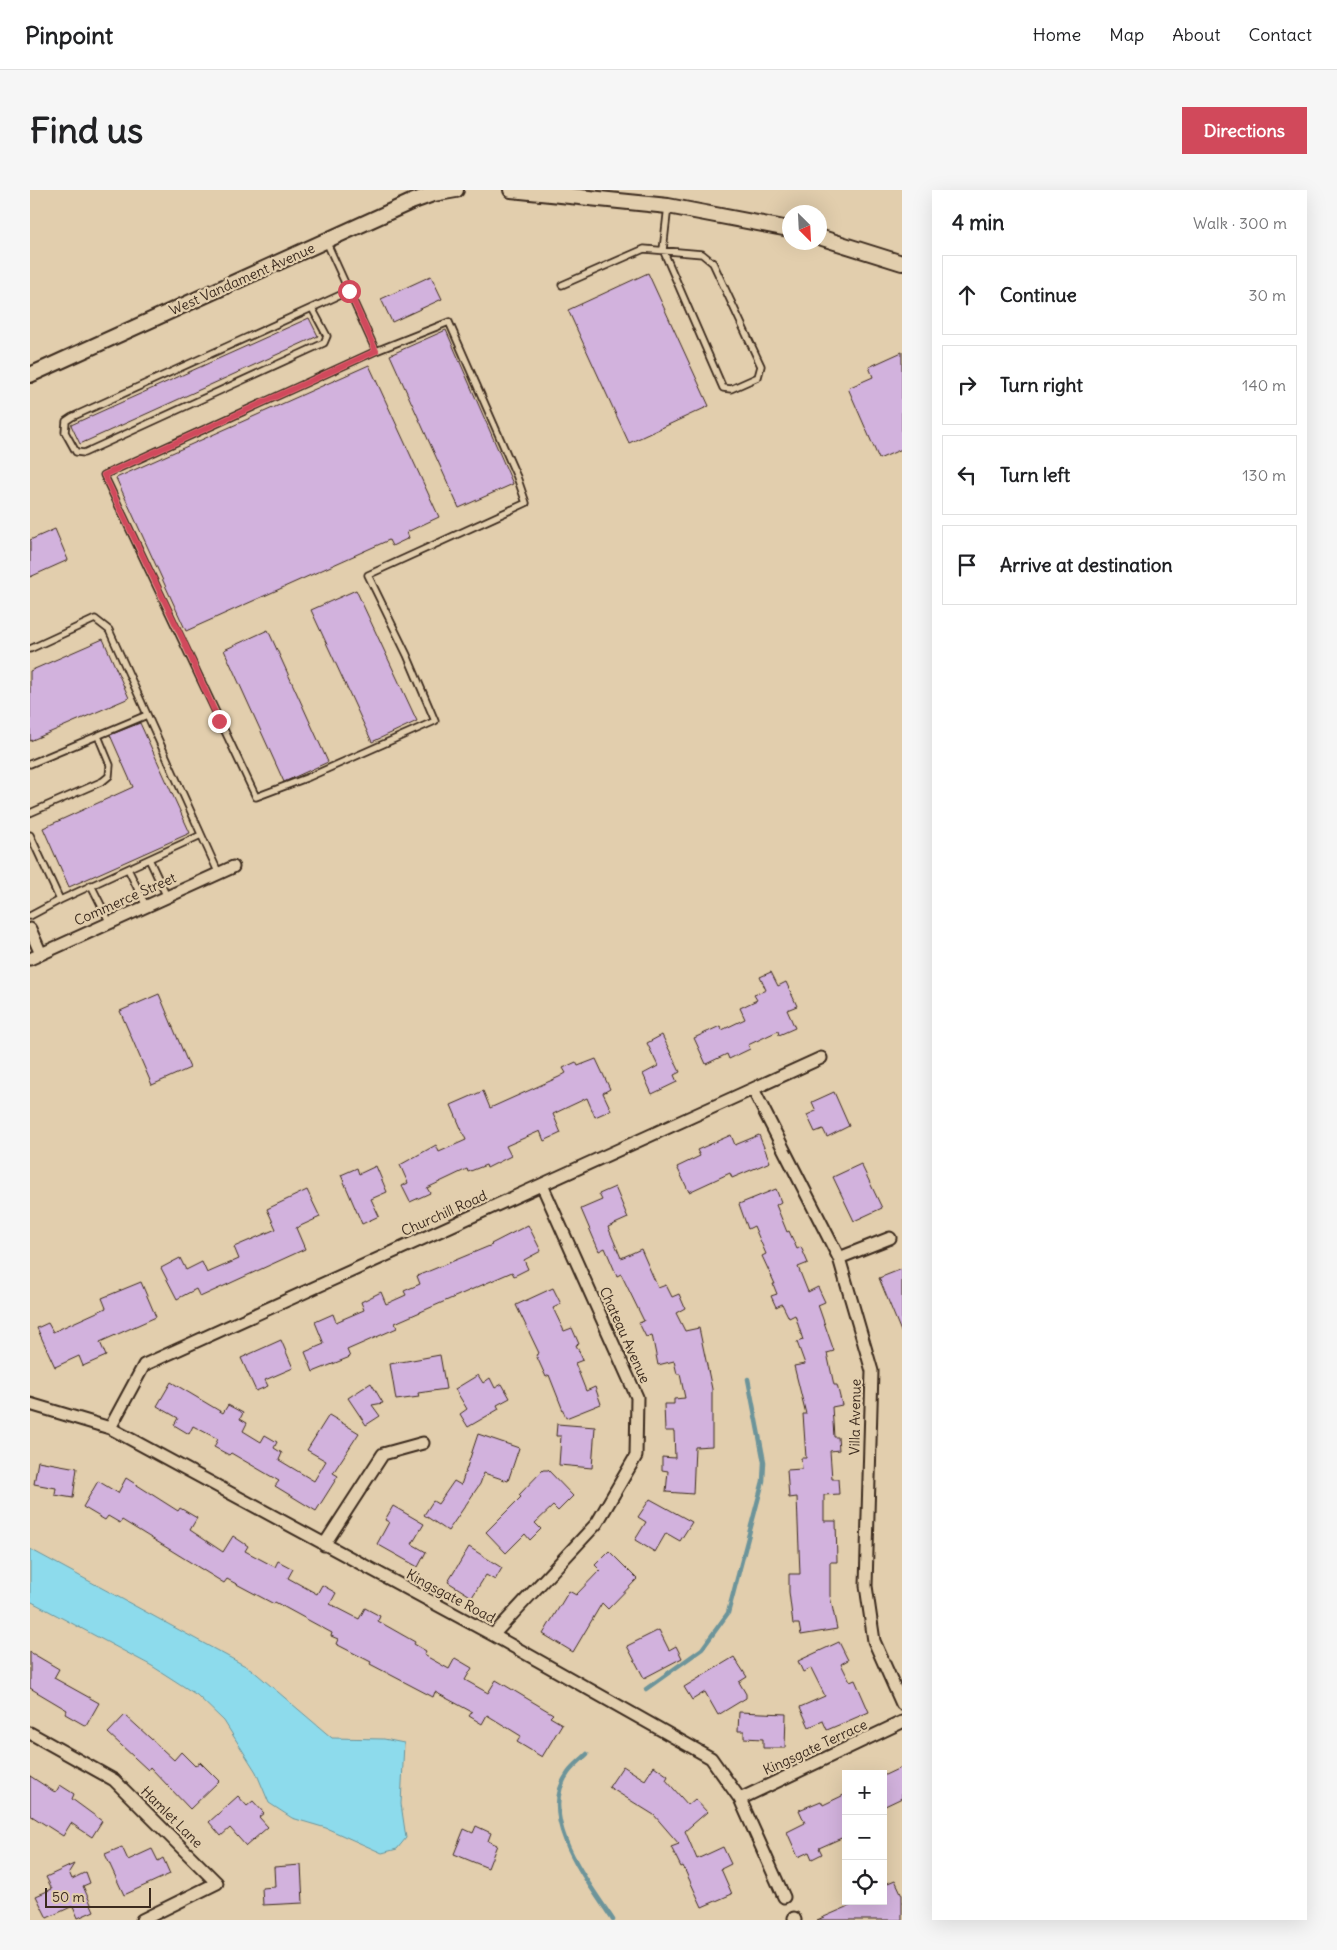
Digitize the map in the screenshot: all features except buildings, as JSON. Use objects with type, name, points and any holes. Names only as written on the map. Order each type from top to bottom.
[{"type":"street","name":"West Vandament Avenue","points":[[30,374],[411,202],[433,194],[456,190]]},
{"type":"street","points":[[511,190],[668,206],[782,227]]},
{"type":"street","points":[[827,238],[902,263]]},
{"type":"street","name":"Commerce Street","points":[[35,957],[233,867]]},
{"type":"street","points":[[30,929],[35,957]]},
{"type":"street","name":"Churchill Road","points":[[110,1428],[144,1364],[821,1058]]},
{"type":"street","name":"Villa Avenue","points":[[753,1089],[839,1258],[872,1371],[867,1595],[874,1641],[902,1704]]},
{"type":"street","name":"Chateau Avenue","points":[[493,1635],[597,1523],[636,1456],[637,1397],[542,1185]]},
{"type":"street","points":[[839,1258],[890,1238]]},
{"type":"street","name":"Kingsgate Road","points":[[30,1404],[110,1428],[493,1635],[711,1758],[740,1799],[784,1897]]},
{"type":"street","points":[[324,1545],[383,1454],[423,1443]]},
{"type":"street","name":"Kingsgate Terrace","points":[[740,1799],[902,1722]]},
{"type":"street","name":"Hamlet Lane","points":[[30,1733],[114,1780],[217,1883],[142,1920]]},
{"type":"lane","points":[[562,284],[644,249],[662,250],[702,254],[712,263],[760,366],[758,377],[731,390],[723,388],[662,250],[668,206]]},
{"type":"lane","points":[[326,241],[376,351]]},
{"type":"lane","points":[[312,308],[327,336],[324,343],[84,453],[76,452],[65,432],[66,421],[72,417],[349,291]]},
{"type":"lane","points":[[449,322],[517,476],[526,503],[368,575],[407,655],[435,721],[309,777],[256,797],[104,475],[376,351],[449,322]]},
{"type":"lane","points":[[30,649],[95,619],[109,630],[219,874]]},
{"type":"lane","points":[[30,764],[147,716]]},
{"type":"lane","points":[[30,813],[104,781],[109,776],[110,765],[98,736]]},
{"type":"lane","points":[[30,835],[60,900]]},
{"type":"lane","points":[[30,916],[91,885],[201,835]]},
{"type":"lane","points":[[149,859],[167,897]]},
{"type":"lane","points":[[128,868],[146,906]]},
{"type":"lane","points":[[91,885],[110,923]]},
{"type":"water","points":[[30,1549],[251,1669],[332,1738],[384,1739],[404,1743],[401,1804],[406,1838],[397,1849],[382,1853],[326,1828],[292,1818],[269,1803],[256,1772],[224,1721],[197,1695],[152,1666],[30,1601]]},
{"type":"waterway","points":[[646,1689],[702,1649],[728,1613],[763,1481],[764,1462],[748,1379]]},
{"type":"waterway","points":[[587,1754],[568,1773],[560,1791],[558,1810],[562,1830],[570,1850],[591,1888],[613,1920]]},
{"type":"route","points":[[219,721],[183,640],[104,475],[376,351],[349,291]]}]
